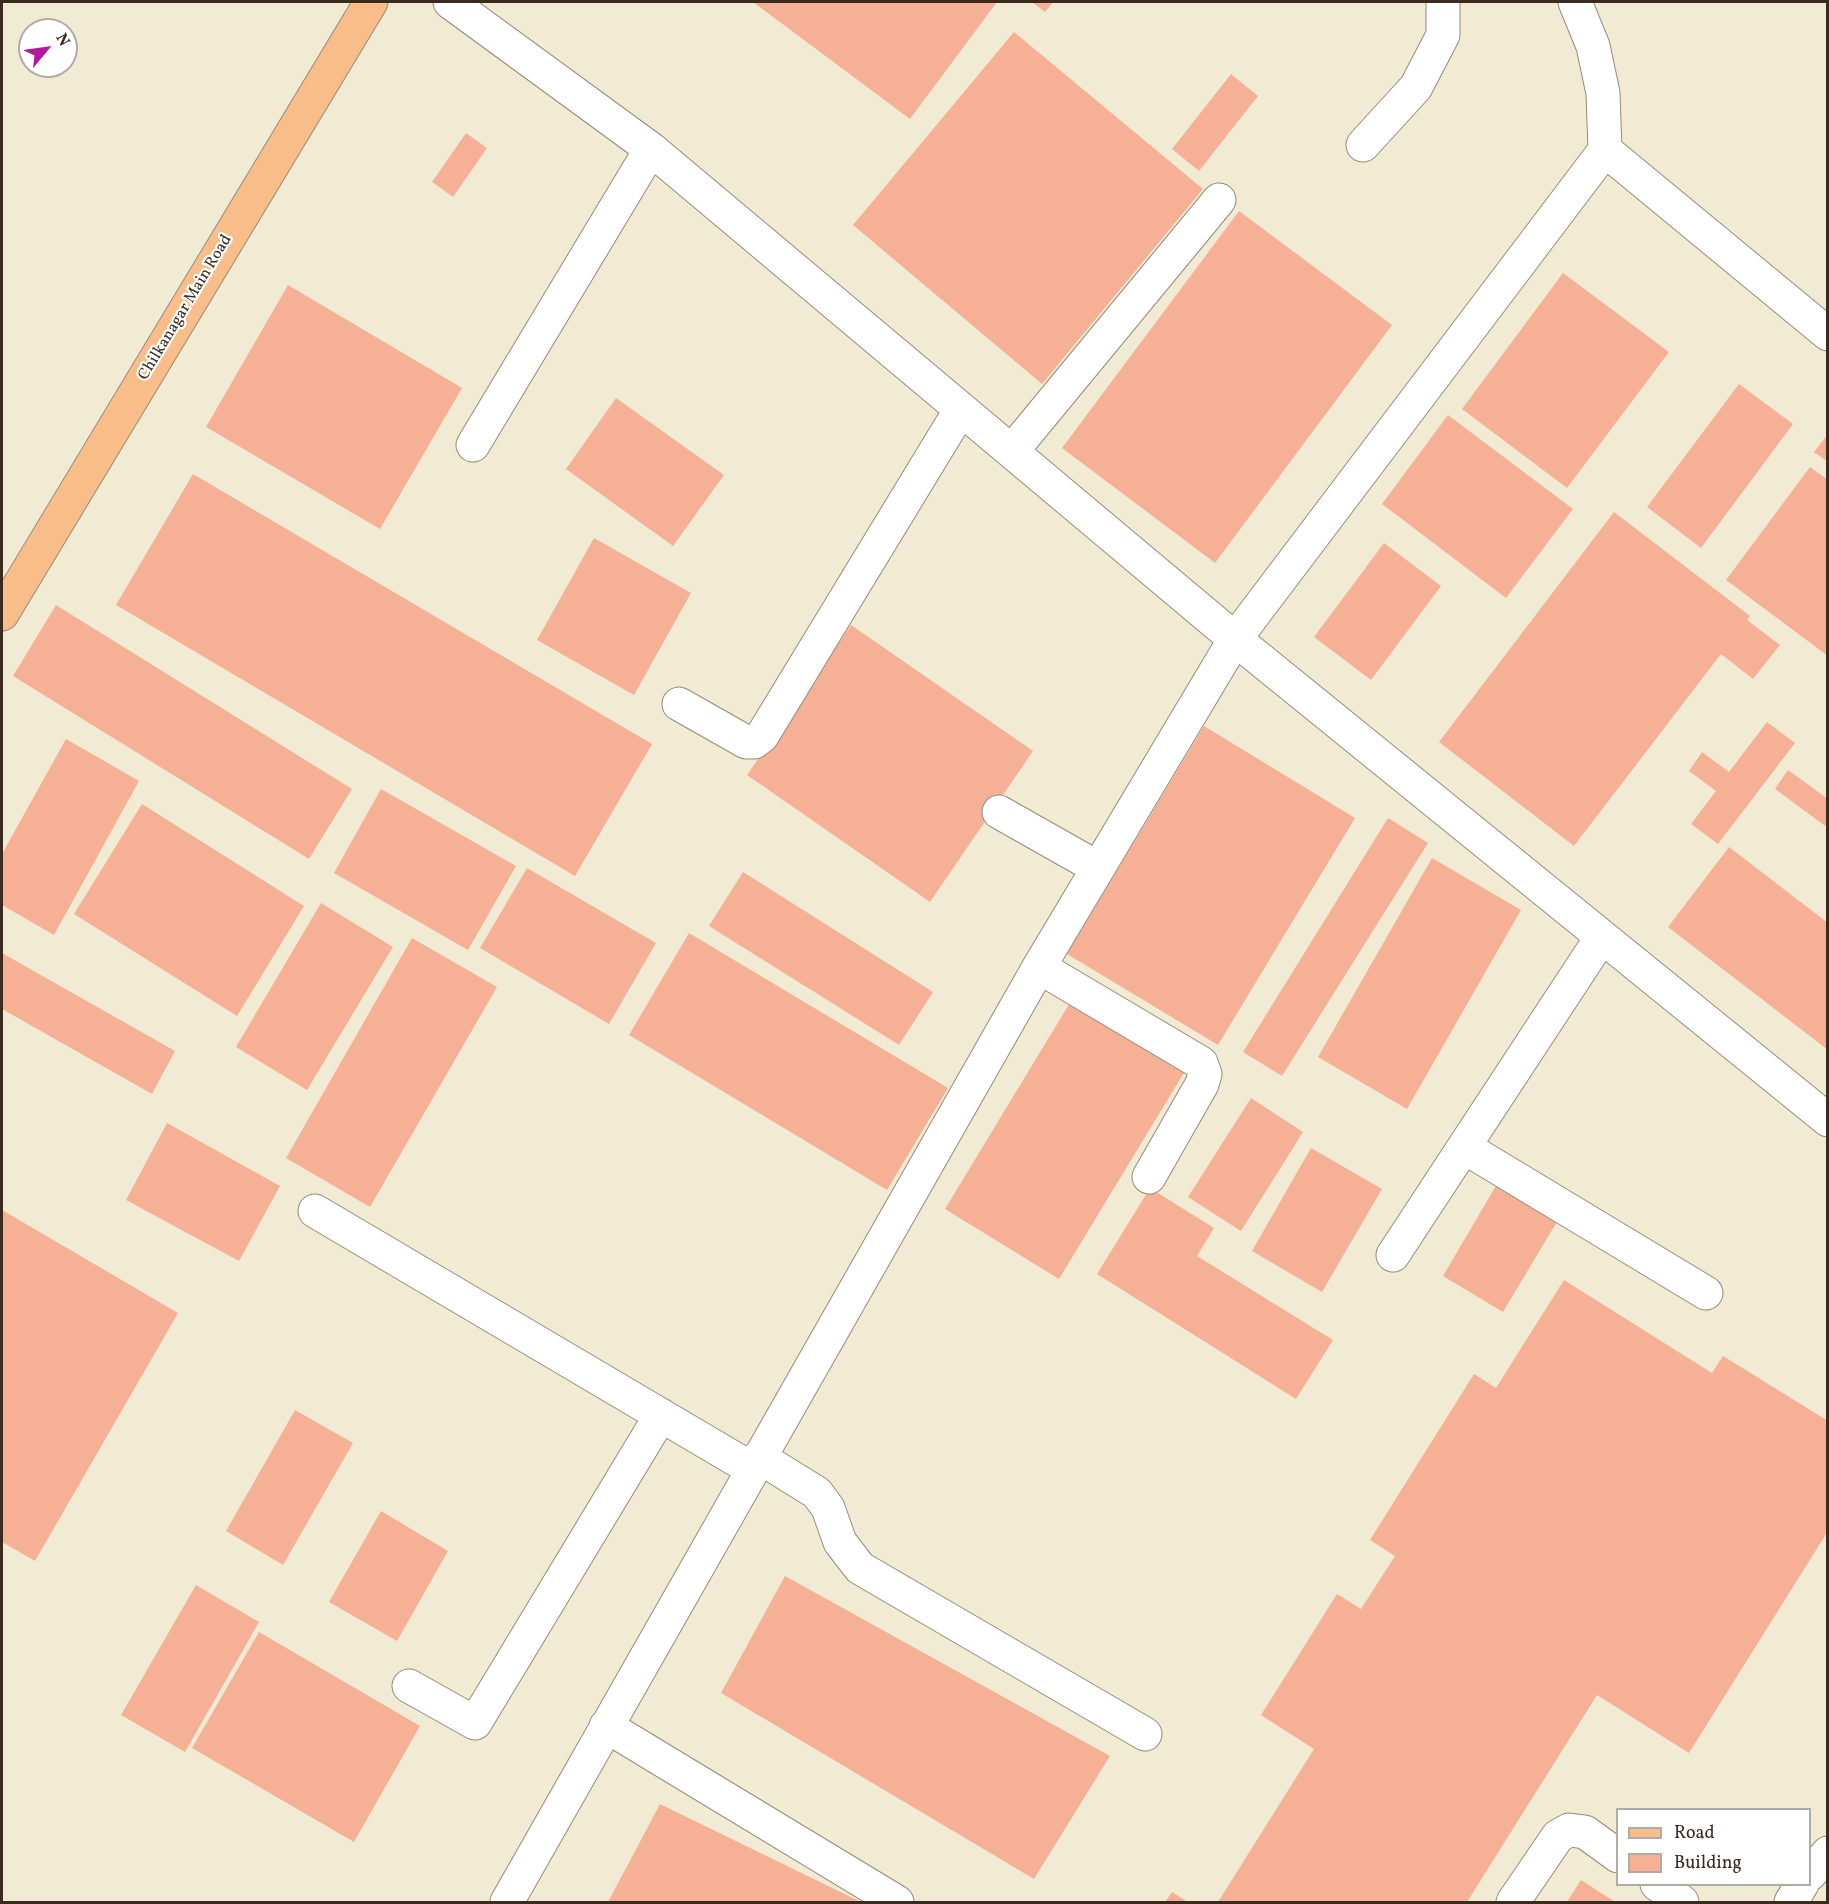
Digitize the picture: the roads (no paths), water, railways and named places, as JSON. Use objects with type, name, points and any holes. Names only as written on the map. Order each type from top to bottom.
[{"type":"main road","name":"Chilkanagar Main Road","points":[[2,614],[371,2]]},
{"type":"street","points":[[450,2],[651,149],[1235,639],[1827,1120]]},
{"type":"street","points":[[1363,145],[1416,87],[1443,35],[1443,2]]},
{"type":"street","points":[[507,1902],[1039,966],[1235,639],[1605,150],[1603,93],[1596,58],[1575,2]]},
{"type":"street","points":[[473,445],[651,149]]},
{"type":"street","points":[[1605,150],[1827,334]]},
{"type":"street","points":[[1012,451],[1219,200]]},
{"type":"street","points":[[679,704],[746,742],[754,742],[762,736],[961,408]]},
{"type":"street","points":[[999,812],[1098,868]]},
{"type":"street","points":[[1393,1255],[1601,938]]},
{"type":"street","points":[[1039,966],[1201,1063],[1204,1074],[1202,1084],[1149,1177]]},
{"type":"street","points":[[1464,1147],[1706,1293]]},
{"type":"street","points":[[315,1211],[661,1415],[817,1492],[828,1508],[840,1542],[860,1569],[1144,1734]]},
{"type":"street","points":[[409,1686],[475,1723],[661,1415]]},
{"type":"street","points":[[606,1726],[897,1902]]},
{"type":"street","points":[[1513,1902],[1558,1836],[1569,1830],[1585,1832],[1616,1855]]},
{"type":"street","points":[[1811,1872],[1827,1853]]},
{"type":"street","points":[[1660,1886],[1682,1902]]},
{"type":"street","points":[[1791,1902],[1801,1886]]},
{"type":"street","points":[[1810,1886],[1816,1902]]}]
